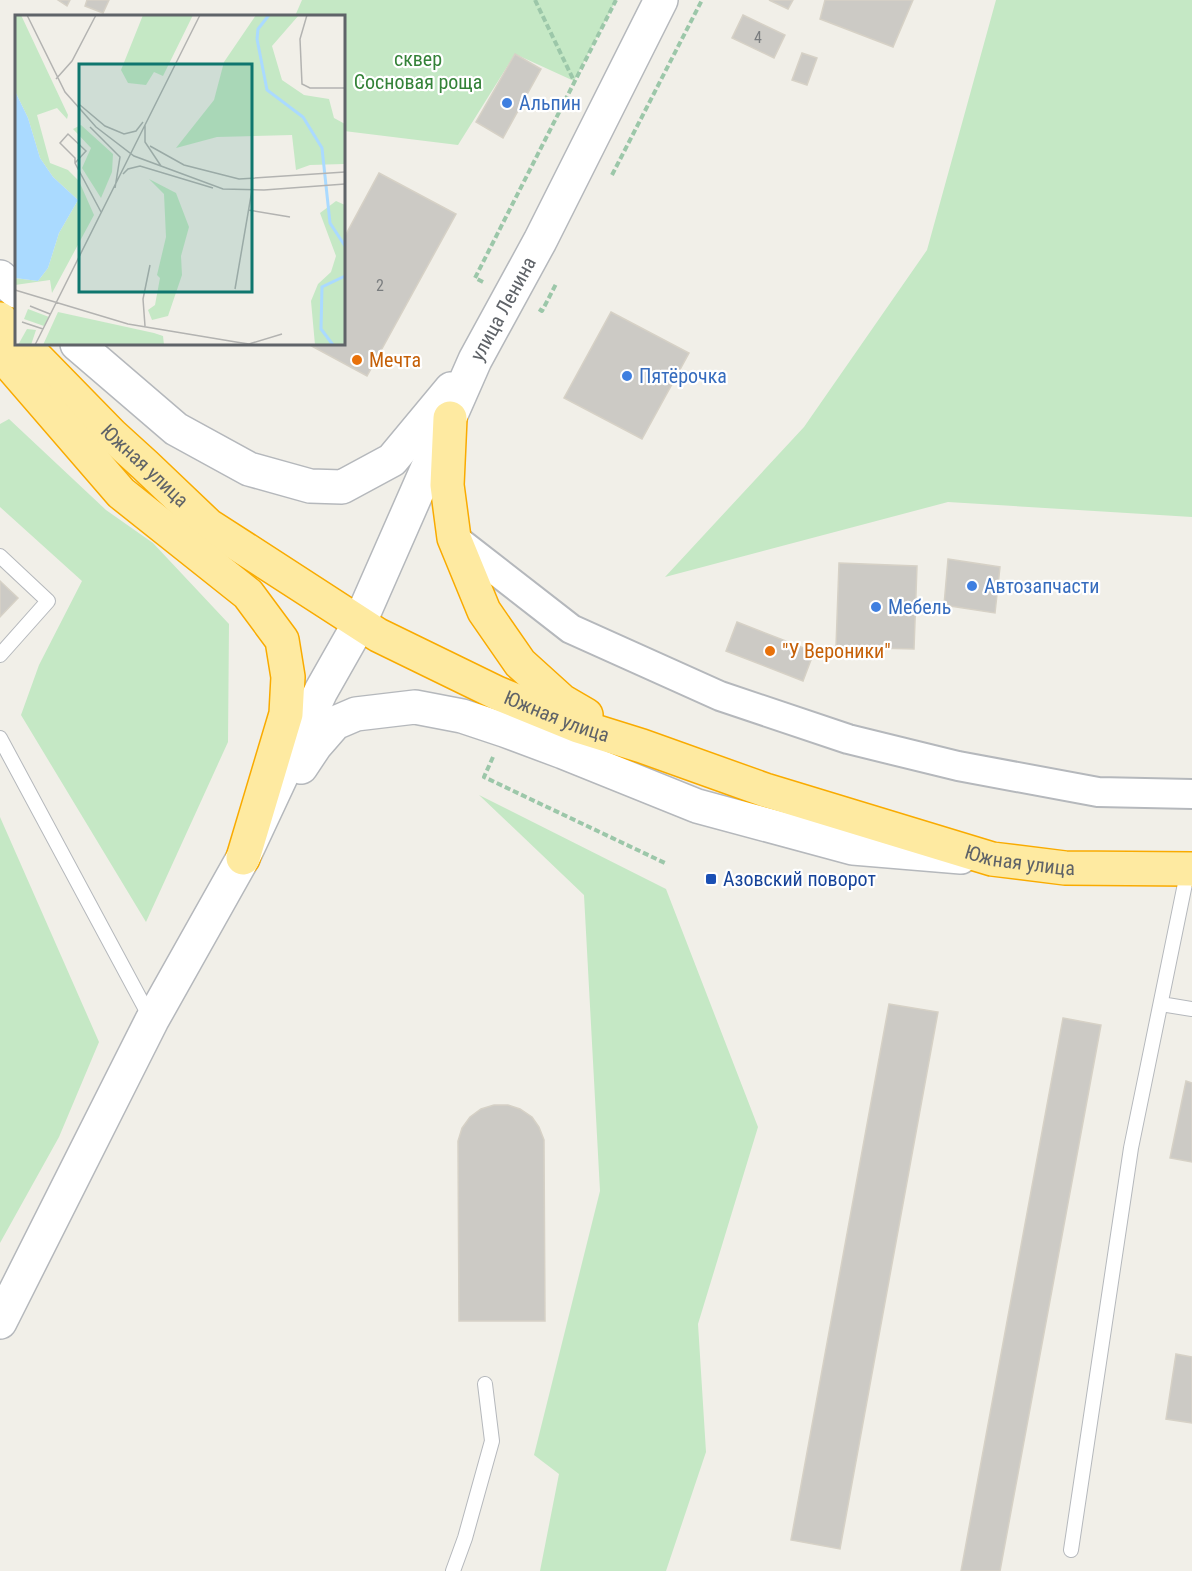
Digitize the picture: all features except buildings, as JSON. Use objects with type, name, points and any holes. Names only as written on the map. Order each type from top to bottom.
[{"type":"highway","points":[[0,319],[15,336]]},
{"type":"highway","name":"Южная улица","points":[[24,345],[112,435],[208,525],[359,624],[497,693],[578,726],[642,746],[765,790],[992,859],[1065,868],[1190,869]]},
{"type":"highway","points":[[0,353],[121,493],[248,594],[282,640],[288,677],[286,714],[243,858]]},
{"type":"highway","points":[[450,418],[447,485],[454,538],[484,611],[520,663],[562,701],[642,746]]},
{"type":"street","name":"улица Ленина","points":[[261,821],[321,691],[359,624],[475,360],[540,241],[661,0]]},
{"type":"street","points":[[0,277],[15,290]]},
{"type":"street","points":[[78,345],[176,429],[249,469],[310,486],[342,487],[392,460],[475,360]]},
{"type":"street","points":[[454,538],[571,629],[720,696],[848,739],[958,766],[1098,792],[1192,794]]},
{"type":"street","points":[[0,1322],[152,1020],[243,858],[261,821],[315,746],[335,723],[356,714],[415,706],[473,719],[563,752],[697,806],[853,848],[992,859]]},
{"type":"lane","points":[[0,556],[48,601],[0,655]]},
{"type":"lane","points":[[0,738],[152,1020]]},
{"type":"lane","points":[[1071,1550],[1131,1148],[1190,869]]},
{"type":"lane","points":[[1161,1004],[1192,1009]]},
{"type":"lane","points":[[453,1571],[465,1538],[492,1441],[485,1384]]},
{"type":"path","points":[[535,0],[574,81]]},
{"type":"path","points":[[475,278],[616,0]]},
{"type":"path","points":[[611,176],[702,0]]},
{"type":"path","points":[[542,310],[558,279]]},
{"type":"green space","name":"сквер Сосновая роща","points":[[302,0],[616,0],[574,81],[515,54],[458,145],[345,131],[345,15],[295,15]]},
{"type":"green space","points":[[996,0],[1192,0],[1192,517],[948,502],[665,577],[804,427],[927,250]]},
{"type":"green space","points":[[9,419],[106,510],[153,543],[229,624],[228,742],[146,922],[21,715],[39,665],[82,581],[0,507],[0,424]]},
{"type":"green space","points":[[479,795],[666,889],[758,1127],[698,1324],[706,1452],[666,1571],[540,1571],[559,1474],[534,1455],[600,1191],[584,895]]},
{"type":"green space","points":[[0,817],[99,1042],[59,1137],[0,1243]]},
{"type":"place","name":"Альпин","points":[[507,103]]},
{"type":"place","name":"Мечта","points":[[357,360]]},
{"type":"place","name":"Пятёрочка","points":[[627,376]]},
{"type":"place","name":"Автозапчасти","points":[[972,586]]},
{"type":"place","name":"Мебель","points":[[876,607]]},
{"type":"place","name":"\"У Вероники\"","points":[[770,651]]},
{"type":"place","name":"Азовский поворот","points":[[711,879]]}]
